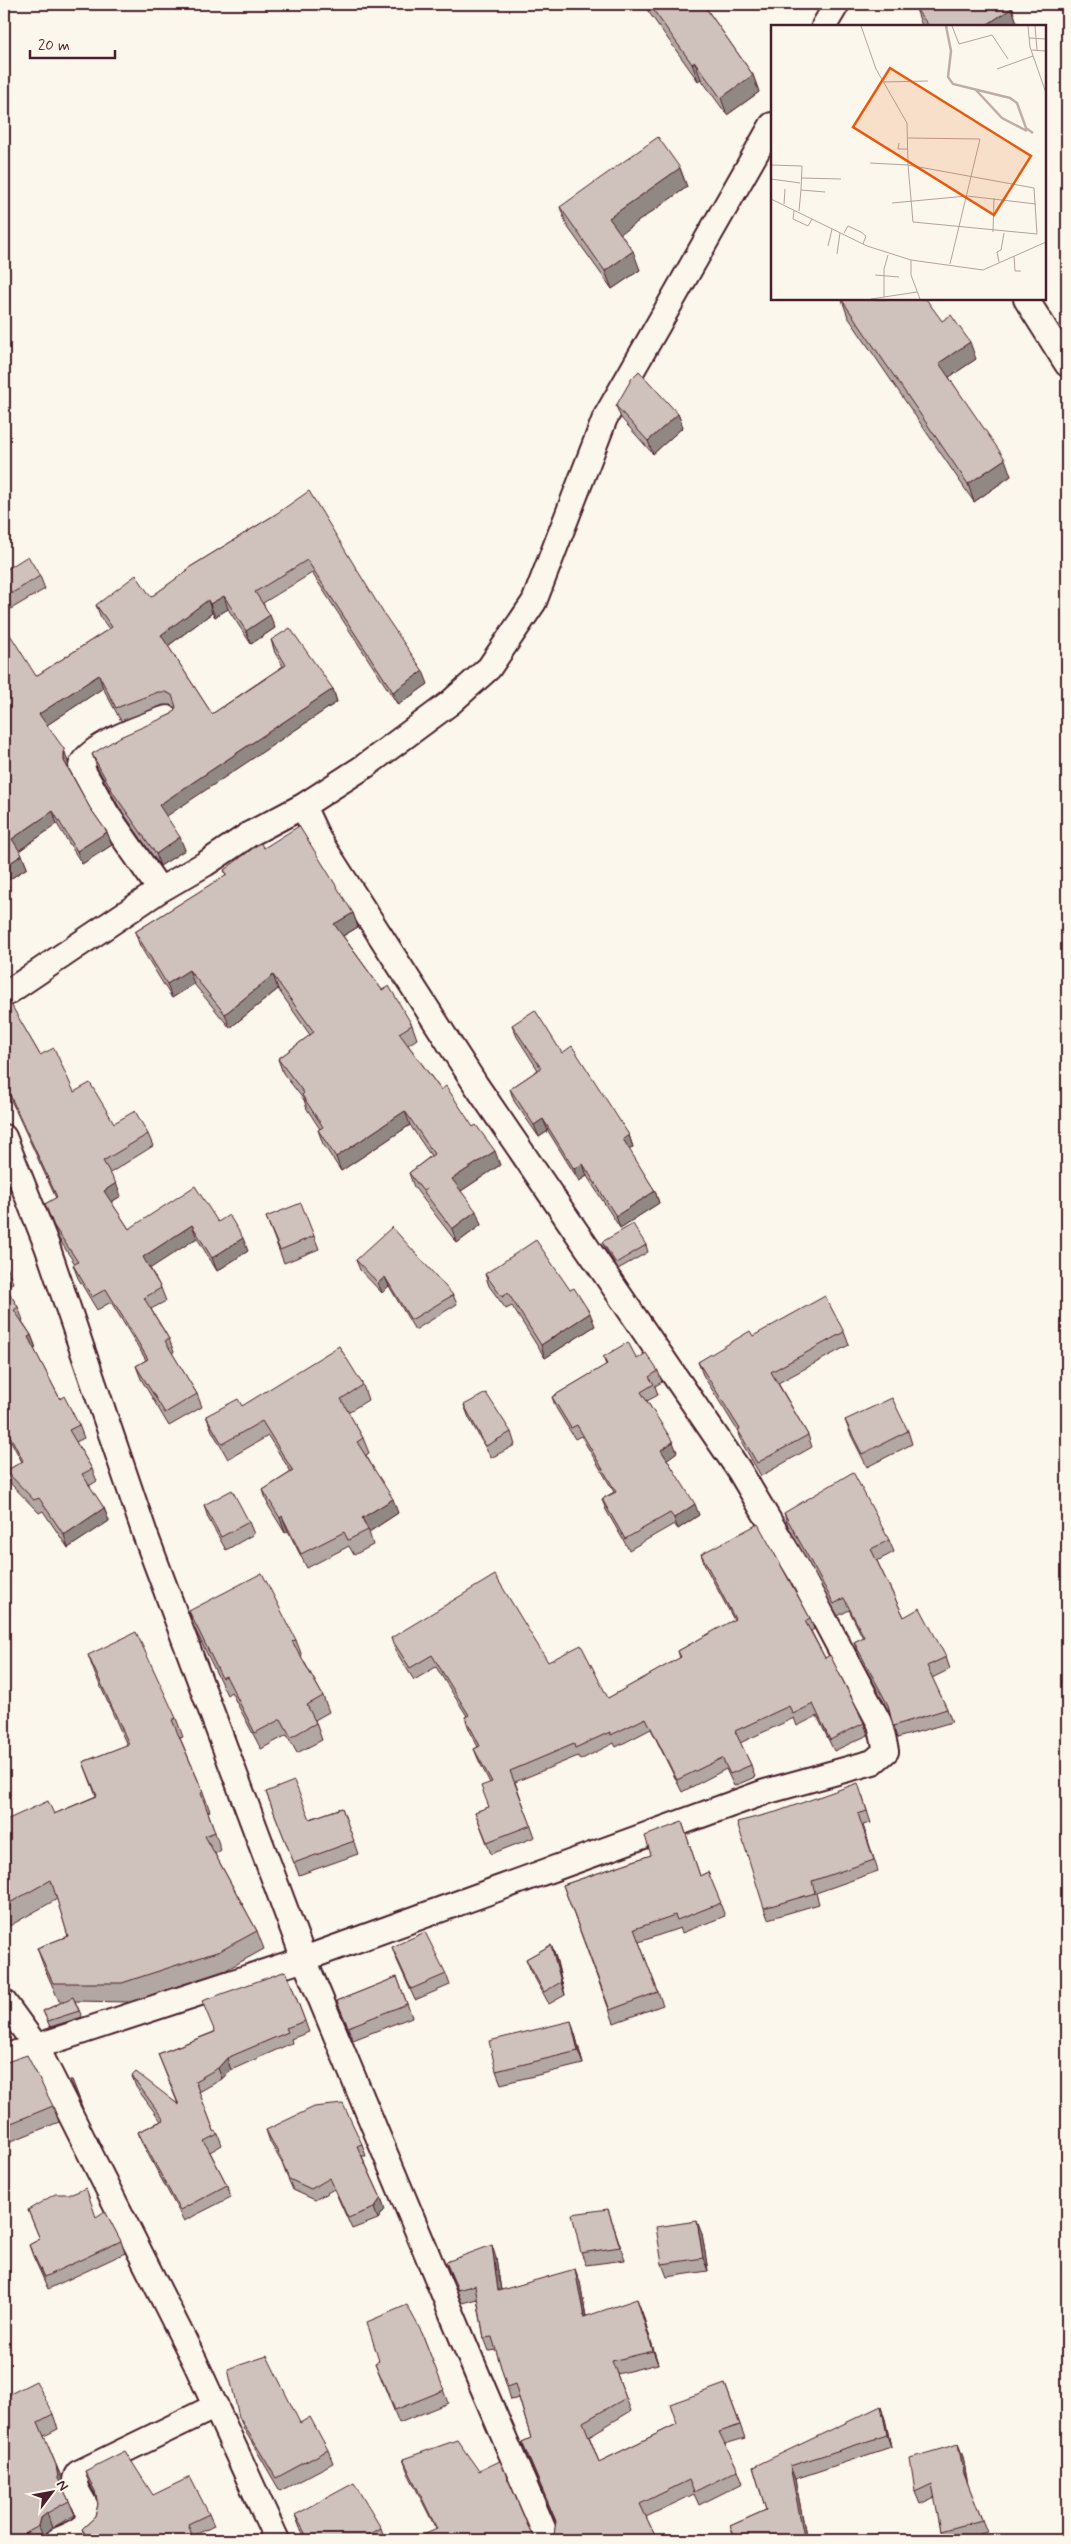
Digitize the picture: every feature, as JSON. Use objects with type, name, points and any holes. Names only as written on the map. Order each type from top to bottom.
[{"type":"street","points":[[4,995],[160,890],[205,864],[250,834],[303,806],[365,766],[450,703],[489,668],[534,602],[605,418],[771,127]]},
{"type":"street","points":[[1027,300],[1067,364]]},
{"type":"street","points":[[160,890],[107,814],[81,767],[83,760],[88,755],[131,731],[167,718]]},
{"type":"street","points":[[4,2057],[304,1959],[765,1792],[873,1762],[886,1751],[880,1724],[800,1574],[739,1470],[476,1085],[319,840],[303,806]]},
{"type":"street","points":[[4,1137],[47,1246],[141,1525],[304,1959],[476,2374],[548,2540]]},
{"type":"street","points":[[4,2002],[36,2046],[216,2406],[278,2540]]},
{"type":"street","points":[[58,2540],[83,2528],[87,2522],[87,2509],[74,2485],[74,2478],[78,2473],[216,2406]]},
{"type":"building","points":[[649,4],[703,4],[753,75],[721,98],[695,62],[692,64]]},
{"type":"building","points":[[924,4],[1009,4],[1012,8],[986,25],[928,25],[916,9]]},
{"type":"building","points":[[658,137],[680,168],[609,218],[633,251],[605,271],[560,207]]},
{"type":"building","points":[[842,300],[927,300],[942,321],[951,315],[970,342],[939,363],[1005,459],[968,484]]},
{"type":"building","points":[[639,371],[678,414],[648,441],[616,406],[632,378]]},
{"type":"building","points":[[309,491],[384,614],[423,671],[393,692],[307,560],[255,592],[270,615],[246,631],[224,596],[210,604],[208,600],[161,635],[212,714],[286,665],[271,640],[290,628],[333,689],[159,805],[180,837],[156,854],[114,794],[92,754],[120,737],[172,714],[176,707],[172,695],[158,692],[116,708],[99,675],[39,714],[64,749],[64,761],[90,808],[107,832],[77,851],[53,811],[12,839],[22,855],[4,867],[4,625],[36,676],[112,627],[96,605],[136,575],[151,597],[187,569],[276,514]]},
{"type":"building","points":[[28,556],[40,576],[4,598],[4,571]]},
{"type":"building","points":[[299,826],[353,913],[334,924],[382,990],[389,986],[412,1025],[399,1033],[441,1090],[446,1086],[473,1127],[476,1125],[495,1151],[452,1179],[476,1211],[452,1229],[424,1192],[427,1189],[423,1191],[409,1173],[434,1154],[405,1111],[336,1157],[318,1130],[323,1127],[302,1095],[304,1093],[278,1059],[314,1032],[273,975],[225,1014],[189,970],[167,984],[135,932],[227,874],[224,870],[260,843],[264,848]]},
{"type":"building","points":[[4,994],[40,1055],[54,1048],[74,1092],[90,1083],[114,1123],[135,1111],[148,1134],[103,1161],[116,1183],[104,1191],[129,1229],[195,1186],[218,1222],[229,1215],[243,1238],[212,1258],[192,1225],[143,1257],[161,1288],[144,1298],[169,1339],[165,1341],[197,1394],[165,1413],[136,1366],[148,1359],[106,1289],[92,1297],[73,1265],[78,1262],[54,1226],[45,1204],[57,1197],[4,1082],[4,1071],[7,1070],[4,1064]]},
{"type":"building","points":[[535,1010],[562,1053],[572,1046],[629,1135],[623,1139],[655,1191],[616,1216],[583,1164],[574,1169],[543,1119],[534,1125],[510,1089],[541,1068],[512,1025]]},
{"type":"building","points":[[301,1203],[314,1236],[280,1250],[266,1217]]},
{"type":"building","points":[[633,1224],[646,1245],[616,1263],[602,1242]]},
{"type":"building","points":[[392,1227],[453,1295],[411,1320],[385,1277],[378,1283],[356,1260]]},
{"type":"building","points":[[536,1240],[570,1290],[574,1288],[590,1313],[541,1345],[508,1293],[502,1297],[485,1274]]},
{"type":"building","points":[[4,1262],[8,1270],[4,1272]]},
{"type":"building","points":[[4,1284],[18,1307],[14,1310],[31,1335],[28,1337],[60,1399],[64,1396],[79,1425],[69,1430],[92,1469],[82,1474],[104,1508],[64,1535],[39,1498],[34,1500],[6,1471],[23,1461],[4,1424]]},
{"type":"building","points":[[825,1296],[844,1332],[771,1372],[808,1435],[757,1463],[738,1430],[740,1429],[698,1362],[750,1331],[753,1336]]},
{"type":"building","points":[[628,1342],[637,1359],[646,1353],[658,1371],[649,1377],[654,1384],[641,1392],[673,1442],[661,1450],[695,1504],[674,1518],[670,1513],[625,1539],[602,1499],[616,1492],[577,1425],[571,1428],[552,1397],[607,1364],[603,1357]]},
{"type":"building","points":[[339,1346],[363,1385],[341,1399],[363,1438],[357,1442],[393,1499],[362,1518],[368,1530],[348,1540],[344,1532],[301,1554],[282,1516],[280,1518],[263,1490],[293,1471],[262,1421],[222,1444],[206,1416],[238,1399],[242,1406]]},
{"type":"building","points":[[486,1393],[511,1432],[486,1446],[464,1405]]},
{"type":"building","points":[[892,1398],[908,1431],[862,1454],[845,1420]]},
{"type":"building","points":[[853,1472],[889,1540],[871,1549],[904,1617],[920,1608],[946,1657],[927,1666],[947,1709],[893,1726],[888,1705],[854,1642],[864,1637],[844,1598],[834,1604],[784,1513]]},
{"type":"building","points":[[232,1490],[249,1522],[221,1537],[204,1505]]},
{"type":"building","points":[[758,1524],[810,1618],[805,1621],[825,1658],[830,1655],[864,1723],[830,1740],[813,1704],[793,1714],[789,1706],[735,1731],[751,1765],[730,1774],[722,1758],[677,1780],[646,1718],[611,1735],[610,1732],[575,1748],[574,1744],[510,1771],[531,1825],[487,1842],[475,1812],[489,1807],[481,1786],[492,1782],[474,1749],[480,1746],[465,1717],[469,1715],[432,1655],[410,1668],[391,1638],[495,1575],[548,1662],[581,1645],[608,1698],[681,1657],[678,1651],[735,1619],[701,1554]]},
{"type":"building","points":[[262,1573],[296,1640],[292,1641],[323,1696],[307,1705],[316,1723],[291,1737],[281,1719],[255,1733],[226,1676],[222,1678],[189,1611]]},
{"type":"building","points":[[136,1632],[176,1718],[172,1720],[203,1792],[201,1793],[215,1832],[205,1836],[257,1931],[220,1951],[122,1983],[53,1983],[37,1948],[68,1936],[51,1880],[4,1906],[4,1821],[48,1801],[54,1814],[97,1796],[83,1762],[129,1744],[88,1655]]},
{"type":"building","points":[[294,1781],[310,1819],[342,1808],[354,1841],[294,1863],[266,1792]]},
{"type":"building","points":[[858,1783],[867,1811],[858,1814],[874,1860],[812,1881],[815,1893],[764,1908],[737,1822],[776,1812]]},
{"type":"building","points":[[682,1822],[700,1876],[708,1872],[721,1903],[677,1920],[675,1915],[634,1929],[658,1992],[610,2010],[563,1885],[651,1855],[645,1836]]},
{"type":"building","points":[[425,1932],[446,1974],[411,1989],[392,1947]]},
{"type":"building","points":[[551,1945],[561,1982],[544,1992],[526,1959]]},
{"type":"building","points":[[286,1971],[305,2021],[286,2028],[288,2032],[227,2058],[218,2068],[195,2081],[214,2131],[218,2134],[204,2141],[227,2185],[180,2210],[138,2132],[164,2120],[132,2076],[136,2072],[179,2105],[158,2054],[215,2032],[202,2001]]},
{"type":"building","points":[[397,1977],[407,2004],[348,2027],[337,2001]]},
{"type":"building","points":[[73,1997],[79,2011],[48,2021],[43,2011]]},
{"type":"building","points":[[571,2021],[578,2051],[496,2071],[489,2041]]},
{"type":"building","points":[[27,2055],[53,2106],[4,2126],[4,2063]]},
{"type":"building","points":[[70,2080],[72,2080],[81,2103]]},
{"type":"building","points":[[343,2104],[362,2144],[357,2146],[381,2198],[374,2208],[348,2218],[330,2178],[311,2189],[289,2179],[283,2162],[266,2130],[314,2107]]},
{"type":"building","points":[[86,2188],[96,2217],[105,2211],[121,2241],[44,2277],[29,2245],[40,2239],[28,2210],[55,2194],[72,2194]]},
{"type":"building","points":[[608,2209],[620,2247],[581,2253],[572,2214]]},
{"type":"building","points":[[697,2221],[703,2258],[662,2264],[656,2227]]},
{"type":"building","points":[[492,2245],[498,2291],[575,2269],[584,2317],[637,2299],[653,2351],[612,2361],[626,2398],[583,2422],[599,2462],[677,2424],[670,2404],[725,2384],[740,2425],[719,2432],[738,2470],[694,2492],[689,2480],[640,2504],[657,2540],[563,2540],[561,2536],[546,2540],[543,2540],[549,2539],[554,2535],[556,2521],[522,2442],[531,2438],[515,2384],[507,2387],[492,2337],[484,2338],[475,2285],[458,2290],[446,2262]]},
{"type":"building","points":[[407,2305],[422,2333],[444,2390],[395,2410],[375,2363],[379,2361],[367,2322]]},
{"type":"building","points":[[267,2356],[300,2423],[310,2417],[328,2450],[276,2478],[239,2417],[228,2369]]},
{"type":"building","points":[[36,2381],[53,2414],[38,2422],[56,2465],[58,2478],[69,2501],[41,2518],[39,2526],[13,2540],[4,2540],[4,2490],[9,2487],[4,2467],[4,2397]]},
{"type":"building","points":[[881,2406],[887,2435],[790,2466],[804,2537],[798,2540],[736,2540],[730,2526],[766,2510],[753,2467]]},
{"type":"building","points":[[457,2440],[479,2471],[500,2461],[531,2533],[535,2538],[542,2540],[414,2539],[437,2529],[403,2459]]},
{"type":"building","points":[[958,2444],[964,2474],[982,2520],[941,2531],[932,2484],[915,2492],[910,2458]]},
{"type":"building","points":[[125,2451],[153,2495],[190,2477],[209,2514],[188,2524],[194,2540],[89,2540],[82,2529],[95,2517],[98,2504],[95,2491],[85,2471]]},
{"type":"building","points":[[354,2483],[381,2528],[360,2540],[309,2540],[295,2515]]}]
